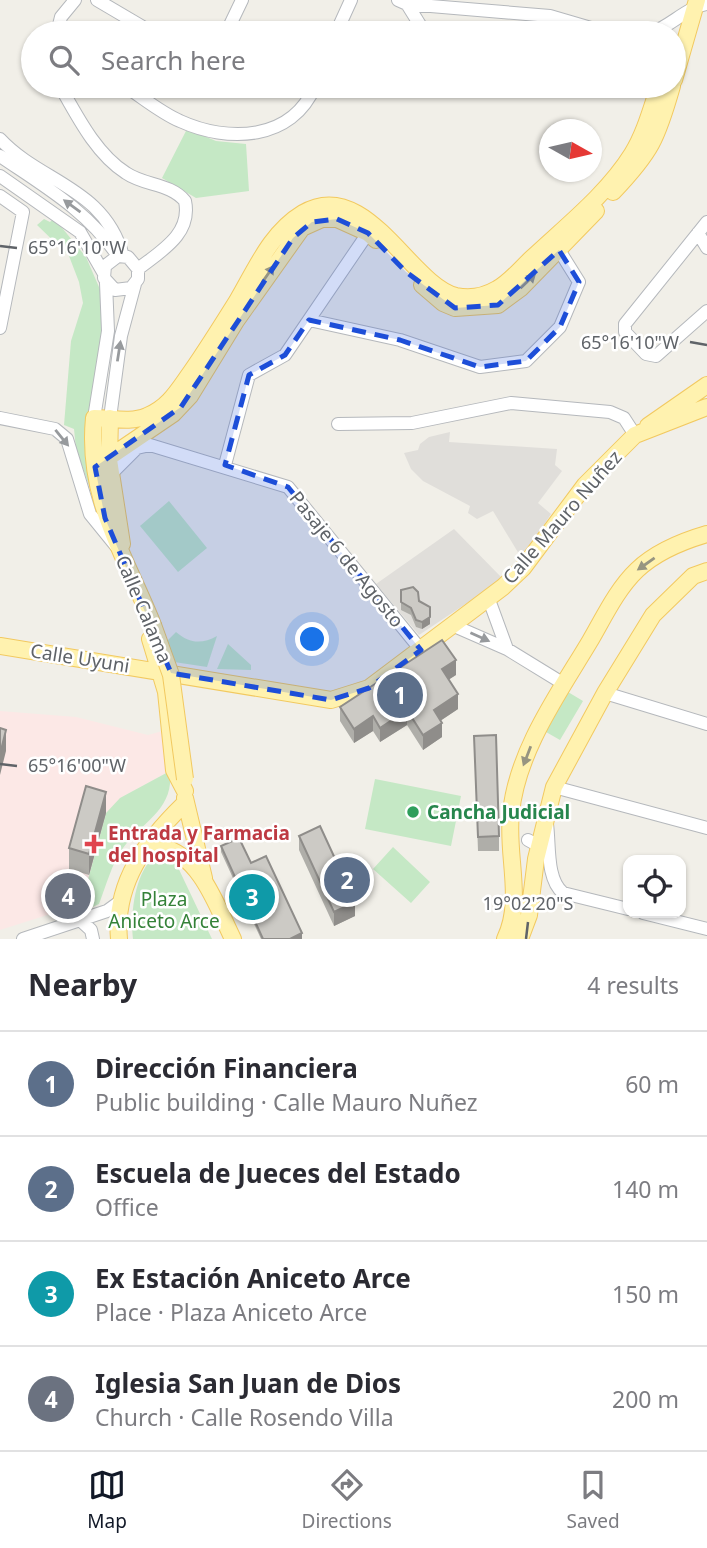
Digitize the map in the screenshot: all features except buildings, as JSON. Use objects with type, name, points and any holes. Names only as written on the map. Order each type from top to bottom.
[{"type":"main road","points":[[681,21],[696,2]]},
{"type":"main road","points":[[686,37],[696,2]]},
{"type":"main road","points":[[123,553],[105,518],[102,418],[145,417],[168,404],[206,350],[259,261],[286,225],[307,211],[335,207],[359,216],[379,228],[436,285],[454,296],[481,296],[501,287],[586,207],[630,157],[648,121],[655,98]]},
{"type":"main road","points":[[105,467],[127,443],[173,414],[190,396],[236,321],[302,228],[322,219],[337,219],[369,233],[406,272],[443,303],[455,308],[498,305],[521,288],[644,160],[660,127],[668,98]]},
{"type":"main road","points":[[635,435],[707,385]]},
{"type":"main road","name":"Calle Mauro Nuñez","points":[[192,677],[331,700],[369,688],[523,568],[585,485],[635,435],[703,410]]},
{"type":"main road","points":[[505,939],[511,920],[513,874],[510,828],[515,790],[529,749],[615,598],[637,570],[670,547],[707,534]]},
{"type":"main road","name":"Calle Calama","points":[[123,553],[171,675],[185,792],[205,881]]},
{"type":"main road","points":[[520,939],[529,915],[539,846],[554,787],[605,693],[653,615],[693,576],[707,571]]},
{"type":"main road","points":[[120,939],[118,903],[127,879],[142,852],[185,792],[174,770],[166,692],[134,597],[132,573]]},
{"type":"main road","name":"Calle Uyuni","points":[[0,646],[192,677]]},
{"type":"main road","points":[[510,828],[520,838],[539,846]]},
{"type":"main road","points":[[142,852],[162,847],[171,849],[205,881],[233,939]]},
{"type":"main road","points":[[513,874],[516,868],[524,865],[534,876]]},
{"type":"street","points":[[60,21],[75,0]]},
{"type":"street","points":[[97,0],[133,21]]},
{"type":"street","points":[[232,21],[242,0]]},
{"type":"street","points":[[341,21],[351,0]]},
{"type":"street","points":[[402,2],[416,21]]},
{"type":"street","points":[[402,2],[550,16],[567,21]]},
{"type":"street","points":[[674,21],[682,17]]},
{"type":"street","points":[[67,98],[108,158],[127,174],[177,192],[185,201],[187,213],[185,224],[174,240],[138,269],[102,418]]},
{"type":"street","points":[[144,98],[180,121],[242,136],[271,130],[291,118],[306,98]]},
{"type":"street","points":[[0,139],[78,191],[103,216],[119,241],[121,256]]},
{"type":"street","points":[[0,156],[79,211],[101,231],[121,256],[133,260],[138,269]]},
{"type":"street","points":[[0,176],[79,232],[104,277],[120,292],[135,284]]},
{"type":"street","points":[[0,196],[23,212],[0,328]]},
{"type":"street","points":[[707,222],[625,324],[625,332],[646,354],[656,356],[707,311]]},
{"type":"street","points":[[225,466],[249,375],[285,355],[369,233]]},
{"type":"street","points":[[698,233],[707,248]]},
{"type":"street","points":[[309,320],[400,340],[480,367],[526,361],[560,327],[579,282],[559,250]]},
{"type":"street","points":[[102,418],[108,331],[104,277],[108,261],[121,256]]},
{"type":"street","points":[[338,424],[412,423],[511,403],[610,412],[624,418],[635,435]]},
{"type":"street","name":"Calle Calama","points":[[0,418],[55,429],[66,439],[90,514],[123,553]]},
{"type":"street","name":"Pasaje 6 de Agosto","points":[[105,467],[147,445],[225,466],[288,487],[421,650]]},
{"type":"street","points":[[488,597],[507,649]]},
{"type":"street","points":[[452,625],[507,649],[564,684]]},
{"type":"street","points":[[605,693],[707,724]]},
{"type":"street","points":[[554,787],[707,828]]},
{"type":"street","points":[[546,812],[539,846],[553,879],[563,893],[623,908]]},
{"type":"street","points":[[23,939],[107,911],[118,903]]},
{"type":"street","points":[[663,918],[707,929]]},
{"type":"street","points":[[79,919],[91,930],[93,939]]},
{"type":"highlighted area","points":[[337,219],[368,233],[406,272],[455,308],[498,305],[559,250],[579,282],[560,327],[526,361],[480,367],[400,340],[309,320],[285,355],[249,375],[225,465],[288,487],[421,650],[369,688],[331,700],[171,673],[105,518],[95,467],[181,407],[293,238],[312,222]]},
{"type":"shaded area","points":[[450,432],[449,442],[557,449],[555,465],[562,471],[538,503],[551,514],[522,559],[493,511],[477,519],[468,513],[470,506],[423,481],[411,469],[404,453],[418,450],[420,444],[429,437]]},
{"type":"shaded area","points":[[454,529],[503,579],[419,635],[376,584]]},
{"type":"shaded area","points":[[0,711],[76,717],[148,735],[166,730],[170,771],[120,798],[89,875],[82,904],[0,930]]},
{"type":"green space","points":[[187,129],[216,141],[246,144],[249,191],[196,198],[162,178]]},
{"type":"green space","points":[[54,218],[86,257],[102,294],[104,325],[96,505],[76,449],[74,429],[64,425],[71,341],[83,303],[79,282],[69,256],[37,225],[44,219],[50,222]]},
{"type":"green space","points":[[169,501],[207,548],[178,572],[140,526]]},
{"type":"green space","points":[[176,632],[196,642],[217,636],[207,667],[174,662],[166,642]]},
{"type":"green space","points":[[228,644],[251,665],[251,670],[217,669]]},
{"type":"green space","points":[[568,692],[583,701],[560,740],[546,732]]},
{"type":"green space","points":[[170,771],[167,796],[156,814],[119,854],[99,904],[79,913],[106,813],[120,798]]},
{"type":"green space","name":"Cancha Judicial","points":[[375,779],[461,796],[451,846],[365,829]]},
{"type":"green space","points":[[393,847],[430,882],[411,903],[373,869]]},
{"type":"green space","name":"Plaza Aniceto Arce","points":[[159,853],[174,859],[212,939],[133,939],[132,917],[139,880],[144,869]]},
{"type":"place","name":"Dirección Financiera","points":[[400,695]]},
{"type":"place","name":"Cancha Judicial","points":[[413,812]]},
{"type":"place","name":"Entrada y Farmacia del hospital","points":[[94,844]]},
{"type":"place","name":"Escuela de Jueces del Estado","points":[[347,880]]},
{"type":"place","name":"Iglesia San Juan de Dios","points":[[68,896]]},
{"type":"place","name":"Ex Estación Aniceto Arce","points":[[252,897]]}]
